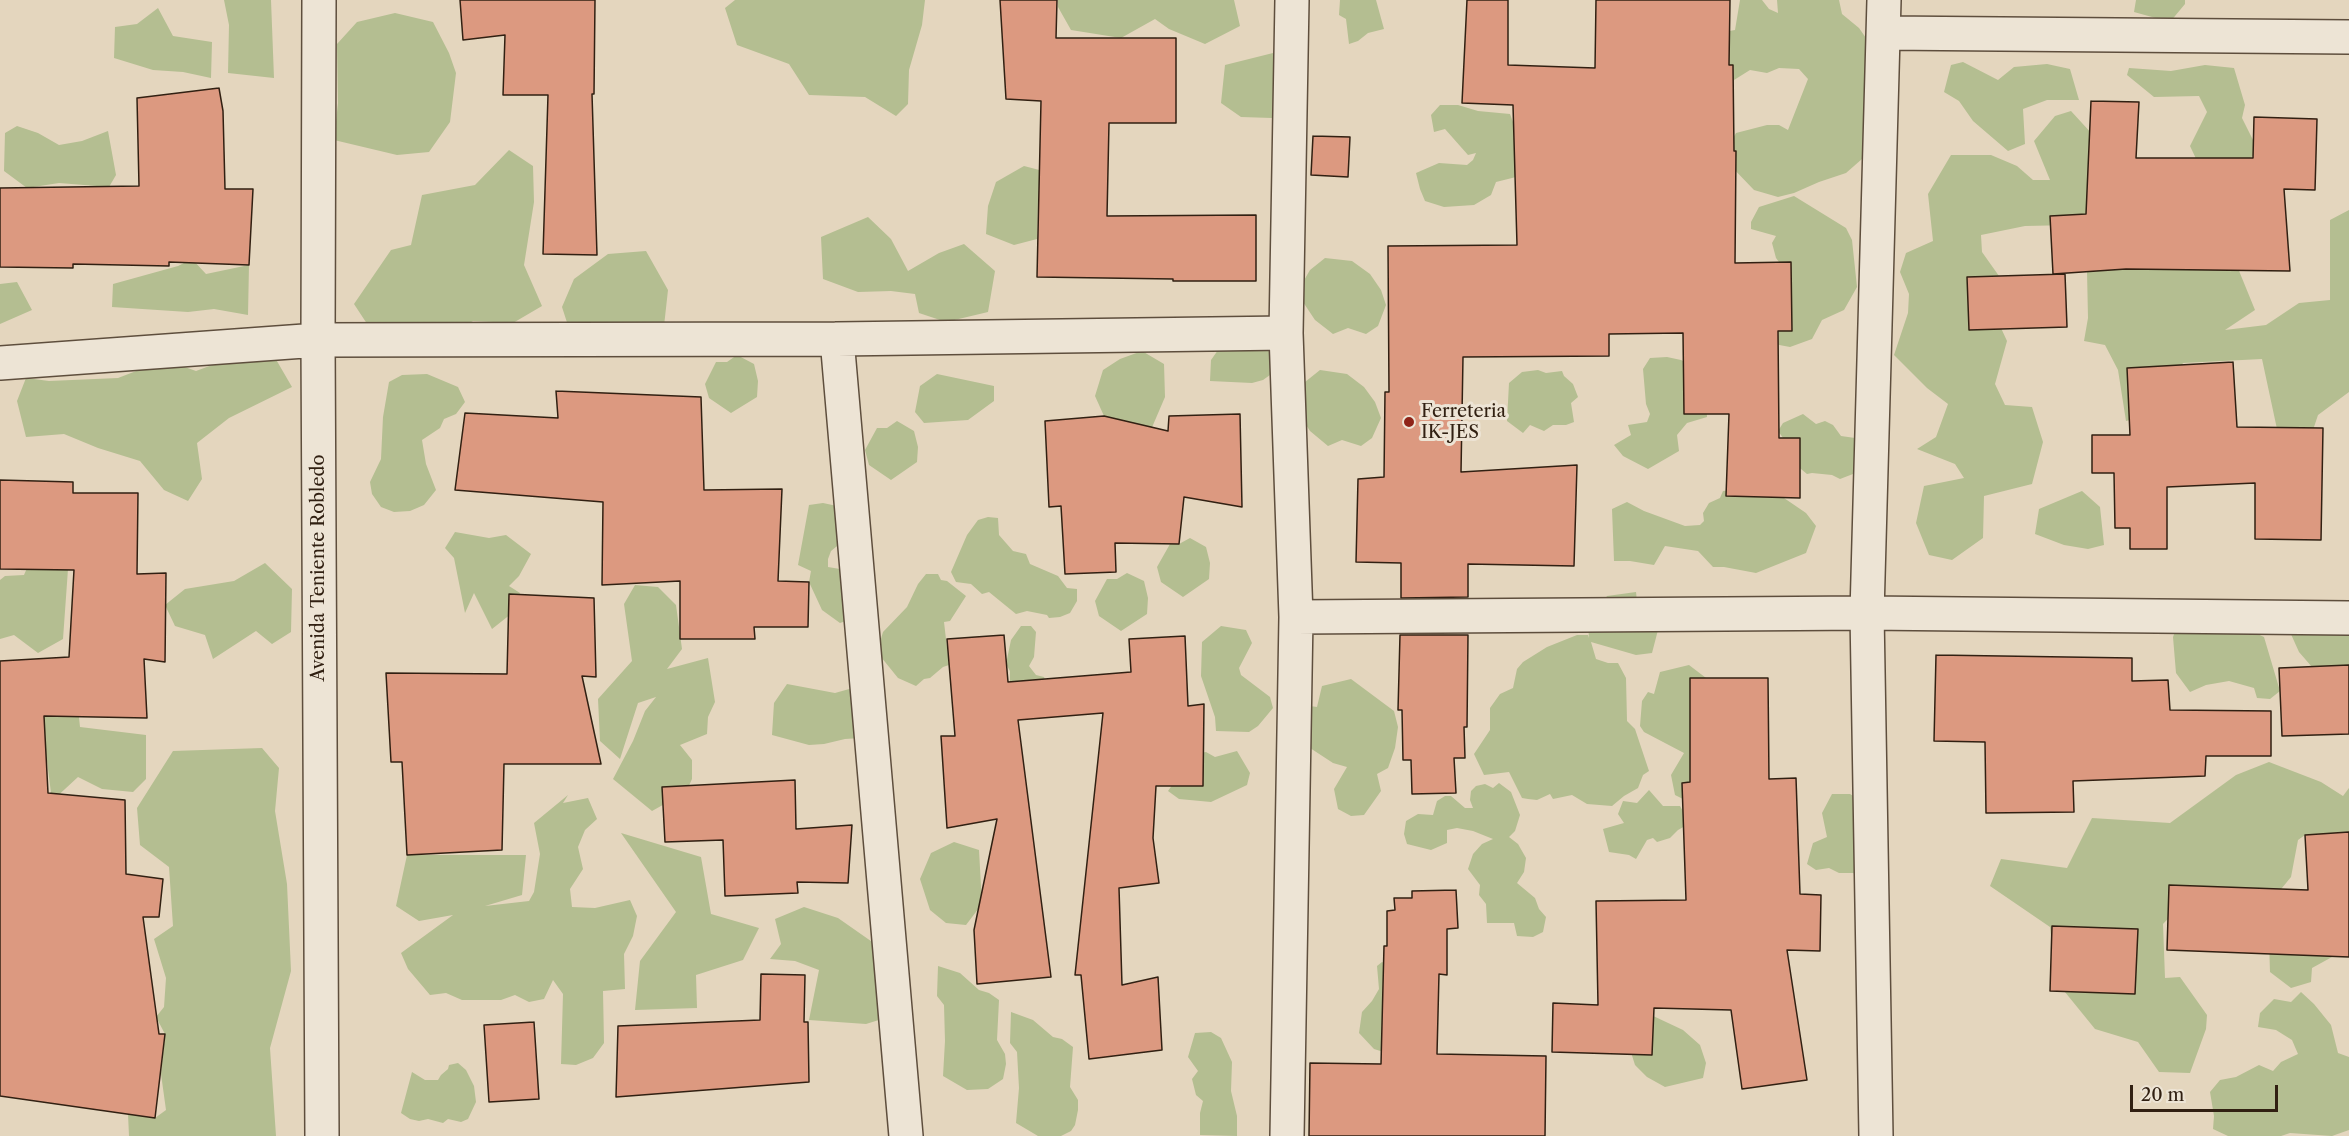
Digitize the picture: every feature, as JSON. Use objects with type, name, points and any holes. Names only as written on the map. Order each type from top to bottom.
[{"type":"street","name":"Avenida Teniente Robledo","points":[[319,0],[318,340],[322,1136]]},
{"type":"street","points":[[1287,1136],[1296,617],[1286,333],[1292,0]]},
{"type":"street","points":[[1876,1136],[1867,613],[1885,33],[1884,0]]},
{"type":"street","points":[[1885,33],[2349,37]]},
{"type":"street","points":[[0,363],[318,340],[837,339],[1286,333]]},
{"type":"street","points":[[837,339],[906,1136]]},
{"type":"street","points":[[1296,617],[1867,613],[2349,618]]},
{"type":"green space","points":[[224,0],[271,0],[274,78],[228,73],[229,25]]},
{"type":"green space","points":[[735,0],[925,0],[922,25],[909,70],[908,104],[896,116],[865,97],[809,95],[789,64],[737,45],[725,8]]},
{"type":"green space","points":[[1058,0],[1234,0],[1240,26],[1205,44],[1169,29],[1155,19],[1121,38],[1071,30],[1058,7]]},
{"type":"green space","points":[[1340,0],[1376,0],[1384,29],[1368,33],[1358,41],[1349,44],[1346,19],[1339,15]]},
{"type":"green space","points":[[1740,0],[1762,0],[1769,9],[1778,13],[1777,0],[1839,0],[1842,14],[1859,28],[1866,38],[1869,54],[1870,152],[1846,173],[1778,197],[1754,190],[1729,164],[1729,145],[1736,133],[1767,125],[1779,125],[1788,130],[1808,79],[1799,69],[1779,68],[1767,73],[1750,70],[1734,80],[1730,86],[1718,33],[1735,30]]},
{"type":"green space","points":[[2136,0],[2185,0],[2185,4],[2170,22],[2134,12]]},
{"type":"green space","points":[[158,8],[173,36],[212,42],[211,78],[183,72],[153,70],[114,58],[115,27],[137,24]]},
{"type":"green space","points":[[395,13],[433,22],[449,53],[456,73],[450,122],[429,152],[397,155],[334,140],[338,103],[337,44],[357,22]]},
{"type":"green space","points":[[1273,53],[1286,91],[1272,118],[1241,117],[1221,103],[1225,65]]},
{"type":"green space","points":[[1963,62],[1998,80],[2014,67],[2047,64],[2070,69],[2079,100],[2047,100],[2023,109],[2025,144],[2008,151],[1973,121],[1959,101],[1944,92],[1951,65]]},
{"type":"green space","points":[[2205,65],[2234,68],[2245,105],[2242,118],[2258,150],[2245,164],[2199,165],[2190,146],[2207,112],[2199,96],[2154,97],[2127,75],[2129,68],[2171,71]]},
{"type":"green space","points":[[1440,105],[1458,105],[1478,111],[1510,114],[1516,130],[1516,177],[1496,182],[1491,195],[1474,205],[1444,207],[1425,201],[1420,189],[1416,173],[1439,163],[1467,165],[1476,153],[1468,155],[1445,129],[1434,132],[1431,115]]},
{"type":"green space","points":[[2071,111],[2126,171],[2118,224],[2025,226],[1981,235],[1982,252],[1999,276],[1995,315],[2007,341],[1995,384],[2005,405],[2032,407],[2043,442],[2032,484],[1984,496],[1983,538],[1952,560],[1929,555],[1916,523],[1924,486],[1964,478],[1955,464],[1917,449],[1936,437],[1948,404],[1927,388],[1894,355],[1908,313],[1909,294],[1900,272],[1906,253],[1933,241],[1928,194],[1951,155],[1991,155],[2017,166],[2033,180],[2050,180],[2034,141],[2055,116]]},
{"type":"green space","points":[[17,126],[38,133],[59,145],[82,141],[108,131],[116,175],[109,187],[59,183],[27,188],[4,171],[5,133]]},
{"type":"green space","points":[[509,150],[533,166],[534,202],[524,265],[542,306],[513,323],[473,321],[413,355],[379,342],[354,304],[391,250],[411,245],[422,195],[475,185]]},
{"type":"green space","points":[[1024,166],[1047,172],[1038,201],[1037,239],[1014,245],[986,234],[988,206],[996,182]]},
{"type":"green space","points":[[1794,196],[1846,228],[1852,240],[1857,287],[1844,310],[1822,320],[1812,339],[1790,347],[1774,344],[1785,270],[1776,258],[1772,243],[1776,236],[1751,229],[1751,222],[1759,207]]},
{"type":"green space","points":[[2349,210],[2349,392],[2318,415],[2310,439],[2280,443],[2262,359],[2183,363],[2154,414],[2126,421],[2118,370],[2105,345],[2084,341],[2088,318],[2087,271],[2235,261],[2255,310],[2225,330],[2266,325],[2299,303],[2330,300],[2330,220]]},
{"type":"green space","points":[[868,217],[891,239],[908,271],[939,253],[964,244],[995,271],[988,312],[946,322],[919,313],[915,294],[891,291],[858,292],[823,279],[821,237]]},
{"type":"green space","points":[[646,251],[668,290],[664,326],[573,341],[562,307],[574,279],[608,254]]},
{"type":"green space","points":[[1325,258],[1352,261],[1370,274],[1381,290],[1386,305],[1378,326],[1366,334],[1348,328],[1333,334],[1315,320],[1301,299],[1303,282],[1310,270]]},
{"type":"green space","points":[[192,259],[206,274],[249,265],[248,315],[214,309],[188,312],[112,307],[113,284],[178,266]]},
{"type":"green space","points":[[17,282],[32,310],[0,324],[0,284]]},
{"type":"green space","points":[[1223,343],[1270,347],[1277,360],[1270,375],[1252,383],[1210,381],[1211,360]]},
{"type":"green space","points":[[1142,351],[1164,364],[1165,397],[1150,432],[1104,416],[1095,396],[1103,370],[1120,359]]},
{"type":"green space","points":[[247,352],[274,356],[292,387],[229,418],[197,443],[202,479],[188,501],[164,490],[140,461],[98,448],[64,434],[26,437],[17,401],[26,378],[49,381],[118,378],[165,360],[196,371]]},
{"type":"green space","points":[[737,355],[754,364],[758,381],[757,397],[731,413],[709,398],[705,384],[716,362],[727,362]]},
{"type":"green space","points":[[1667,357],[1681,360],[1705,372],[1707,417],[1687,423],[1677,435],[1679,451],[1648,469],[1623,456],[1614,445],[1631,435],[1628,425],[1647,422],[1650,414],[1646,404],[1643,369],[1650,358]]},
{"type":"green space","points":[[1320,370],[1347,374],[1364,387],[1375,402],[1381,418],[1372,438],[1361,446],[1342,440],[1328,446],[1310,431],[1297,411],[1298,394],[1305,382]]},
{"type":"green space","points":[[1538,370],[1546,373],[1562,371],[1573,384],[1578,397],[1571,403],[1574,422],[1566,425],[1553,425],[1544,431],[1530,425],[1523,433],[1507,421],[1509,383],[1522,372]]},
{"type":"green space","points":[[427,374],[458,387],[465,402],[456,414],[444,419],[440,428],[422,440],[426,464],[436,490],[424,505],[410,511],[394,512],[381,507],[372,494],[370,482],[381,459],[383,417],[389,382],[402,375]]},
{"type":"green space","points":[[937,374],[994,386],[994,401],[968,420],[924,423],[915,412],[920,386]]},
{"type":"green space","points":[[1803,414],[1816,424],[1825,421],[1833,425],[1841,436],[1855,438],[1862,457],[1853,474],[1840,479],[1832,475],[1807,474],[1795,464],[1786,442],[1778,431],[1783,423]]},
{"type":"green space","points":[[897,421],[914,431],[918,447],[917,462],[891,480],[869,465],[865,450],[877,428],[887,428]]},
{"type":"green space","points":[[1742,489],[1784,498],[1806,513],[1816,526],[1806,553],[1756,573],[1713,567],[1698,551],[1665,546],[1654,565],[1614,561],[1612,509],[1627,502],[1644,511],[1685,526],[1700,525],[1704,521],[1703,513],[1709,503],[1720,498],[1723,491]]},
{"type":"green space","points":[[2082,491],[2100,507],[2104,545],[2088,549],[2064,545],[2035,534],[2039,509]]},
{"type":"green space","points":[[823,503],[837,506],[842,542],[831,551],[828,567],[864,573],[861,616],[840,623],[822,610],[809,582],[811,571],[798,565],[809,505]]},
{"type":"green space","points":[[988,517],[998,518],[999,535],[1013,551],[1026,554],[1030,564],[1058,576],[1067,588],[1077,589],[1077,601],[1070,613],[1049,618],[1047,615],[1027,611],[1016,614],[989,592],[982,594],[971,584],[956,582],[951,572],[967,535],[978,520]]},
{"type":"green space","points":[[455,532],[489,538],[506,535],[531,554],[519,576],[509,586],[520,593],[516,610],[492,629],[474,593],[465,613],[454,558],[445,548]]},
{"type":"green space","points":[[1190,538],[1206,547],[1210,563],[1209,579],[1183,597],[1161,582],[1157,567],[1170,544],[1179,544]]},
{"type":"green space","points":[[33,554],[68,569],[63,639],[38,653],[14,635],[0,639],[0,580],[5,576],[24,575]]},
{"type":"green space","points":[[265,563],[292,589],[291,632],[272,644],[256,631],[213,659],[205,635],[175,626],[165,605],[185,589],[234,581]]},
{"type":"green space","points":[[1127,573],[1144,581],[1148,598],[1147,614],[1121,631],[1099,616],[1095,601],[1107,579],[1117,579]]},
{"type":"green space","points":[[926,574],[938,574],[941,580],[947,581],[966,596],[950,621],[944,622],[949,665],[916,686],[898,678],[877,652],[883,632],[907,607],[918,584]]},
{"type":"green space","points":[[635,585],[658,587],[676,605],[682,649],[667,669],[708,658],[715,702],[708,717],[707,734],[680,745],[692,760],[692,779],[686,792],[652,811],[613,779],[633,741],[645,711],[656,697],[638,703],[620,759],[600,741],[598,699],[632,661],[624,604]]},
{"type":"green space","points":[[1636,592],[1637,601],[1658,630],[1652,653],[1636,655],[1591,642],[1596,659],[1618,663],[1626,678],[1627,721],[1635,729],[1649,771],[1643,775],[1638,788],[1612,806],[1587,804],[1572,795],[1553,799],[1550,794],[1537,800],[1522,798],[1509,772],[1484,775],[1474,754],[1490,730],[1490,708],[1500,694],[1513,688],[1517,669],[1523,662],[1547,647],[1577,635],[1588,635],[1589,638],[1588,624],[1607,596]]},
{"type":"green space","points":[[2181,616],[2249,630],[2264,637],[2280,691],[2270,699],[2257,698],[2254,688],[2229,681],[2206,685],[2190,692],[2176,673],[2173,637]]},
{"type":"green space","points":[[1021,626],[1031,626],[1036,632],[1034,657],[1029,666],[1036,675],[1044,677],[1047,684],[1010,694],[1010,671],[1006,664],[1011,640]]},
{"type":"green space","points":[[1221,626],[1246,630],[1252,643],[1239,668],[1241,675],[1270,697],[1273,708],[1258,726],[1249,732],[1216,731],[1215,717],[1201,676],[1202,642]]},
{"type":"green space","points":[[2349,626],[2349,676],[2312,667],[2299,652],[2290,632]]},
{"type":"green space","points":[[1689,665],[1731,697],[1689,802],[1675,795],[1671,775],[1684,753],[1644,732],[1640,726],[1642,701],[1648,692],[1654,694],[1660,672]]},
{"type":"green space","points":[[1351,679],[1394,711],[1398,727],[1395,748],[1388,768],[1377,774],[1381,791],[1364,815],[1351,816],[1338,809],[1334,789],[1347,767],[1333,763],[1307,746],[1310,706],[1317,707],[1322,686]]},
{"type":"green space","points":[[787,684],[835,693],[867,684],[877,737],[809,745],[772,735],[774,703]]},
{"type":"green space","points":[[76,689],[80,727],[146,735],[146,779],[133,792],[102,789],[78,777],[52,801],[47,761],[5,762],[40,719]]},
{"type":"green space","points":[[262,748],[279,768],[275,811],[287,884],[291,971],[270,1048],[276,1136],[129,1136],[128,1114],[155,1118],[166,1110],[161,1074],[165,1034],[156,1017],[164,1007],[166,978],[154,939],[173,926],[169,867],[140,845],[137,808],[173,751]]},
{"type":"green space","points":[[1237,751],[1250,773],[1247,785],[1211,802],[1179,799],[1168,791],[1194,754],[1206,752],[1215,757]]},
{"type":"green space","points":[[2269,762],[2321,782],[2343,796],[2349,788],[2349,833],[2305,835],[2298,840],[2291,877],[2277,894],[2184,902],[2163,924],[2165,978],[2180,977],[2207,1015],[2206,1029],[2190,1073],[2159,1072],[2138,1042],[2095,1029],[2056,981],[2050,927],[1990,886],[2001,859],[2067,868],[2092,818],[2170,823],[2236,775]]},
{"type":"green space","points":[[1499,783],[1511,792],[1520,815],[1515,831],[1509,837],[1518,844],[1526,858],[1524,872],[1517,883],[1535,898],[1539,909],[1546,917],[1543,932],[1533,937],[1517,936],[1514,923],[1487,923],[1486,904],[1479,895],[1480,885],[1468,869],[1473,854],[1482,844],[1493,839],[1473,831],[1457,828],[1447,830],[1447,843],[1431,850],[1407,844],[1404,834],[1406,821],[1418,814],[1433,815],[1437,801],[1445,796],[1451,796],[1465,808],[1473,808],[1470,800],[1471,791],[1476,786],[1485,784],[1493,788]]},
{"type":"green space","points":[[1649,790],[1663,806],[1680,806],[1687,825],[1670,838],[1657,842],[1653,838],[1647,840],[1636,859],[1629,855],[1609,852],[1603,829],[1624,823],[1618,814],[1623,801],[1637,803]]},
{"type":"green space","points":[[1832,794],[1850,794],[1860,800],[1864,878],[1853,873],[1839,873],[1829,868],[1816,870],[1807,864],[1813,843],[1827,837],[1822,813]]},
{"type":"green space","points":[[568,795],[563,803],[588,798],[597,819],[585,830],[578,847],[583,869],[570,889],[572,907],[595,908],[630,900],[637,916],[633,936],[624,954],[625,989],[603,991],[604,1043],[593,1058],[576,1065],[561,1064],[563,994],[553,980],[544,999],[529,1002],[515,995],[501,1000],[462,1000],[446,993],[430,995],[408,969],[401,953],[453,915],[419,921],[396,906],[407,855],[526,855],[522,895],[485,906],[529,901],[534,892],[540,854],[534,823]]},
{"type":"green space","points":[[621,833],[701,857],[711,914],[759,928],[743,960],[696,975],[697,1008],[635,1010],[640,961],[676,912]]},
{"type":"green space","points":[[954,842],[979,850],[982,904],[966,925],[946,923],[930,910],[920,879],[931,853]]},
{"type":"green space","points":[[804,907],[838,918],[878,946],[882,1019],[866,1024],[809,1020],[819,970],[795,961],[770,959],[781,944],[775,919]]},
{"type":"green space","points":[[2269,940],[2336,949],[2332,957],[2312,968],[2311,982],[2291,988],[2270,972]]},
{"type":"green space","points":[[1382,962],[1394,968],[1390,1054],[1374,1049],[1359,1033],[1362,1012],[1379,989],[1377,966]]},
{"type":"green space","points":[[938,966],[960,973],[979,990],[999,1000],[997,1040],[1005,1054],[1006,1064],[1003,1079],[988,1089],[967,1090],[943,1076],[944,1005],[937,996]]},
{"type":"green space","points":[[2301,992],[2331,1025],[2338,1053],[2349,1057],[2349,1130],[2332,1136],[2290,1133],[2281,1136],[2228,1136],[2213,1129],[2214,1116],[2210,1092],[2220,1080],[2236,1077],[2259,1065],[2273,1071],[2281,1062],[2298,1054],[2292,1040],[2276,1030],[2258,1027],[2260,1013],[2274,999],[2291,1002]]},
{"type":"green space","points":[[1011,1012],[1033,1020],[1053,1037],[1062,1039],[1073,1047],[1070,1087],[1078,1100],[1078,1110],[1075,1125],[1071,1131],[1061,1136],[1038,1136],[1016,1123],[1019,1088],[1017,1052],[1010,1043]]},
{"type":"green space","points":[[1649,1014],[1683,1030],[1700,1045],[1706,1063],[1703,1078],[1665,1087],[1647,1077],[1635,1065],[1629,1046]]},
{"type":"green space","points":[[1211,1032],[1221,1038],[1232,1062],[1231,1091],[1237,1116],[1237,1136],[1200,1135],[1200,1113],[1203,1101],[1196,1095],[1192,1079],[1198,1071],[1188,1057],[1195,1033]]},
{"type":"green space","points":[[458,1063],[466,1070],[474,1086],[476,1102],[468,1119],[461,1122],[448,1119],[443,1123],[428,1119],[419,1121],[410,1119],[401,1113],[412,1072],[425,1080],[438,1080],[449,1065]]},
{"type":"building","points":[[460,0],[595,0],[594,94],[592,94],[597,255],[543,254],[548,95],[503,95],[505,35],[463,40]]},
{"type":"building","points":[[1000,0],[1057,0],[1056,38],[1176,38],[1176,123],[1109,123],[1107,216],[1256,215],[1256,281],[1037,277],[1041,101],[1006,99]]},
{"type":"building","points":[[1467,0],[1508,0],[1508,65],[1595,68],[1596,0],[1730,0],[1729,65],[1733,65],[1734,151],[1736,151],[1735,263],[1791,262],[1792,331],[1778,331],[1779,438],[1800,438],[1800,498],[1726,496],[1729,414],[1684,414],[1683,333],[1609,334],[1609,356],[1463,357],[1461,472],[1577,465],[1574,566],[1468,564],[1468,597],[1401,598],[1401,563],[1356,562],[1358,479],[1384,477],[1385,392],[1389,392],[1388,246],[1517,245],[1513,105],[1462,103]]},
{"type":"building","points":[[219,88],[223,111],[225,189],[253,189],[249,265],[169,262],[169,266],[73,264],[73,268],[0,267],[0,188],[139,186],[137,98]]},
{"type":"building","points":[[2091,101],[2139,102],[2136,158],[2253,158],[2254,117],[2317,119],[2315,190],[2284,189],[2290,271],[2126,269],[2053,274],[2050,216],[2086,214]]},
{"type":"building","points":[[1313,136],[1350,137],[1348,177],[1311,175]]},
{"type":"building","points":[[2065,274],[2067,327],[1969,330],[1967,277]]},
{"type":"building","points":[[2233,362],[2237,427],[2323,428],[2321,540],[2255,539],[2255,483],[2167,487],[2167,549],[2130,549],[2130,528],[2115,528],[2114,473],[2092,473],[2092,435],[2130,435],[2127,368]]},
{"type":"building","points":[[556,391],[701,397],[704,490],[782,489],[778,581],[809,582],[808,627],[754,627],[755,639],[680,639],[680,581],[602,585],[603,502],[455,490],[465,413],[558,418]]},
{"type":"building","points":[[1240,414],[1242,507],[1184,497],[1179,544],[1115,543],[1116,572],[1065,574],[1061,506],[1049,507],[1045,421],[1104,416],[1168,431],[1169,416]]},
{"type":"building","points":[[0,480],[73,482],[73,493],[138,493],[137,574],[166,573],[165,662],[144,659],[147,718],[44,716],[48,793],[125,800],[126,874],[163,879],[159,917],[143,917],[159,1034],[165,1034],[155,1118],[0,1096],[0,661],[69,657],[74,570],[0,569]]},
{"type":"building","points":[[509,594],[594,598],[596,677],[582,676],[601,764],[504,764],[502,850],[407,855],[402,762],[391,762],[386,673],[507,674]]},
{"type":"building","points":[[1004,635],[1008,682],[1131,672],[1129,639],[1185,636],[1188,706],[1204,704],[1203,786],[1156,786],[1153,838],[1159,883],[1119,888],[1122,985],[1158,977],[1162,1050],[1089,1059],[1081,975],[1075,975],[1103,713],[1018,720],[1051,977],[977,984],[974,930],[997,819],[947,828],[941,736],[955,736],[947,639]]},
{"type":"building","points":[[1400,635],[1468,635],[1465,758],[1454,758],[1456,793],[1412,794],[1411,760],[1403,760],[1402,710],[1398,710]]},
{"type":"building","points":[[1936,655],[2132,658],[2132,681],[2168,680],[2170,710],[2271,711],[2271,756],[2206,756],[2205,776],[2073,781],[2074,812],[1986,813],[1985,742],[1934,741]]},
{"type":"building","points":[[2349,665],[2349,734],[2282,736],[2279,668]]},
{"type":"building","points":[[1690,678],[1768,678],[1769,779],[1796,778],[1800,894],[1821,895],[1820,951],[1787,950],[1807,1080],[1742,1089],[1731,1010],[1654,1008],[1652,1055],[1552,1052],[1553,1003],[1598,1005],[1596,901],[1686,900],[1682,783],[1690,782]]},
{"type":"building","points":[[795,780],[796,829],[852,825],[848,883],[797,882],[798,893],[725,896],[723,840],[665,842],[662,787]]},
{"type":"building","points":[[2349,832],[2349,957],[2167,950],[2169,885],[2308,890],[2305,835]]},
{"type":"building","points":[[1456,890],[1458,928],[1447,929],[1447,975],[1439,974],[1437,1054],[1546,1056],[1545,1136],[1309,1136],[1310,1063],[1381,1064],[1384,946],[1387,946],[1387,911],[1395,910],[1394,898],[1412,898],[1412,891]]},
{"type":"building","points":[[2052,926],[2138,929],[2135,994],[2050,991]]},
{"type":"building","points":[[761,974],[805,975],[804,1022],[808,1022],[809,1082],[616,1097],[618,1026],[760,1020]]},
{"type":"building","points":[[534,1022],[539,1099],[489,1102],[484,1025]]},
{"type":"place","name":"Ferreteria IK-JES","points":[[1409,422]]}]
